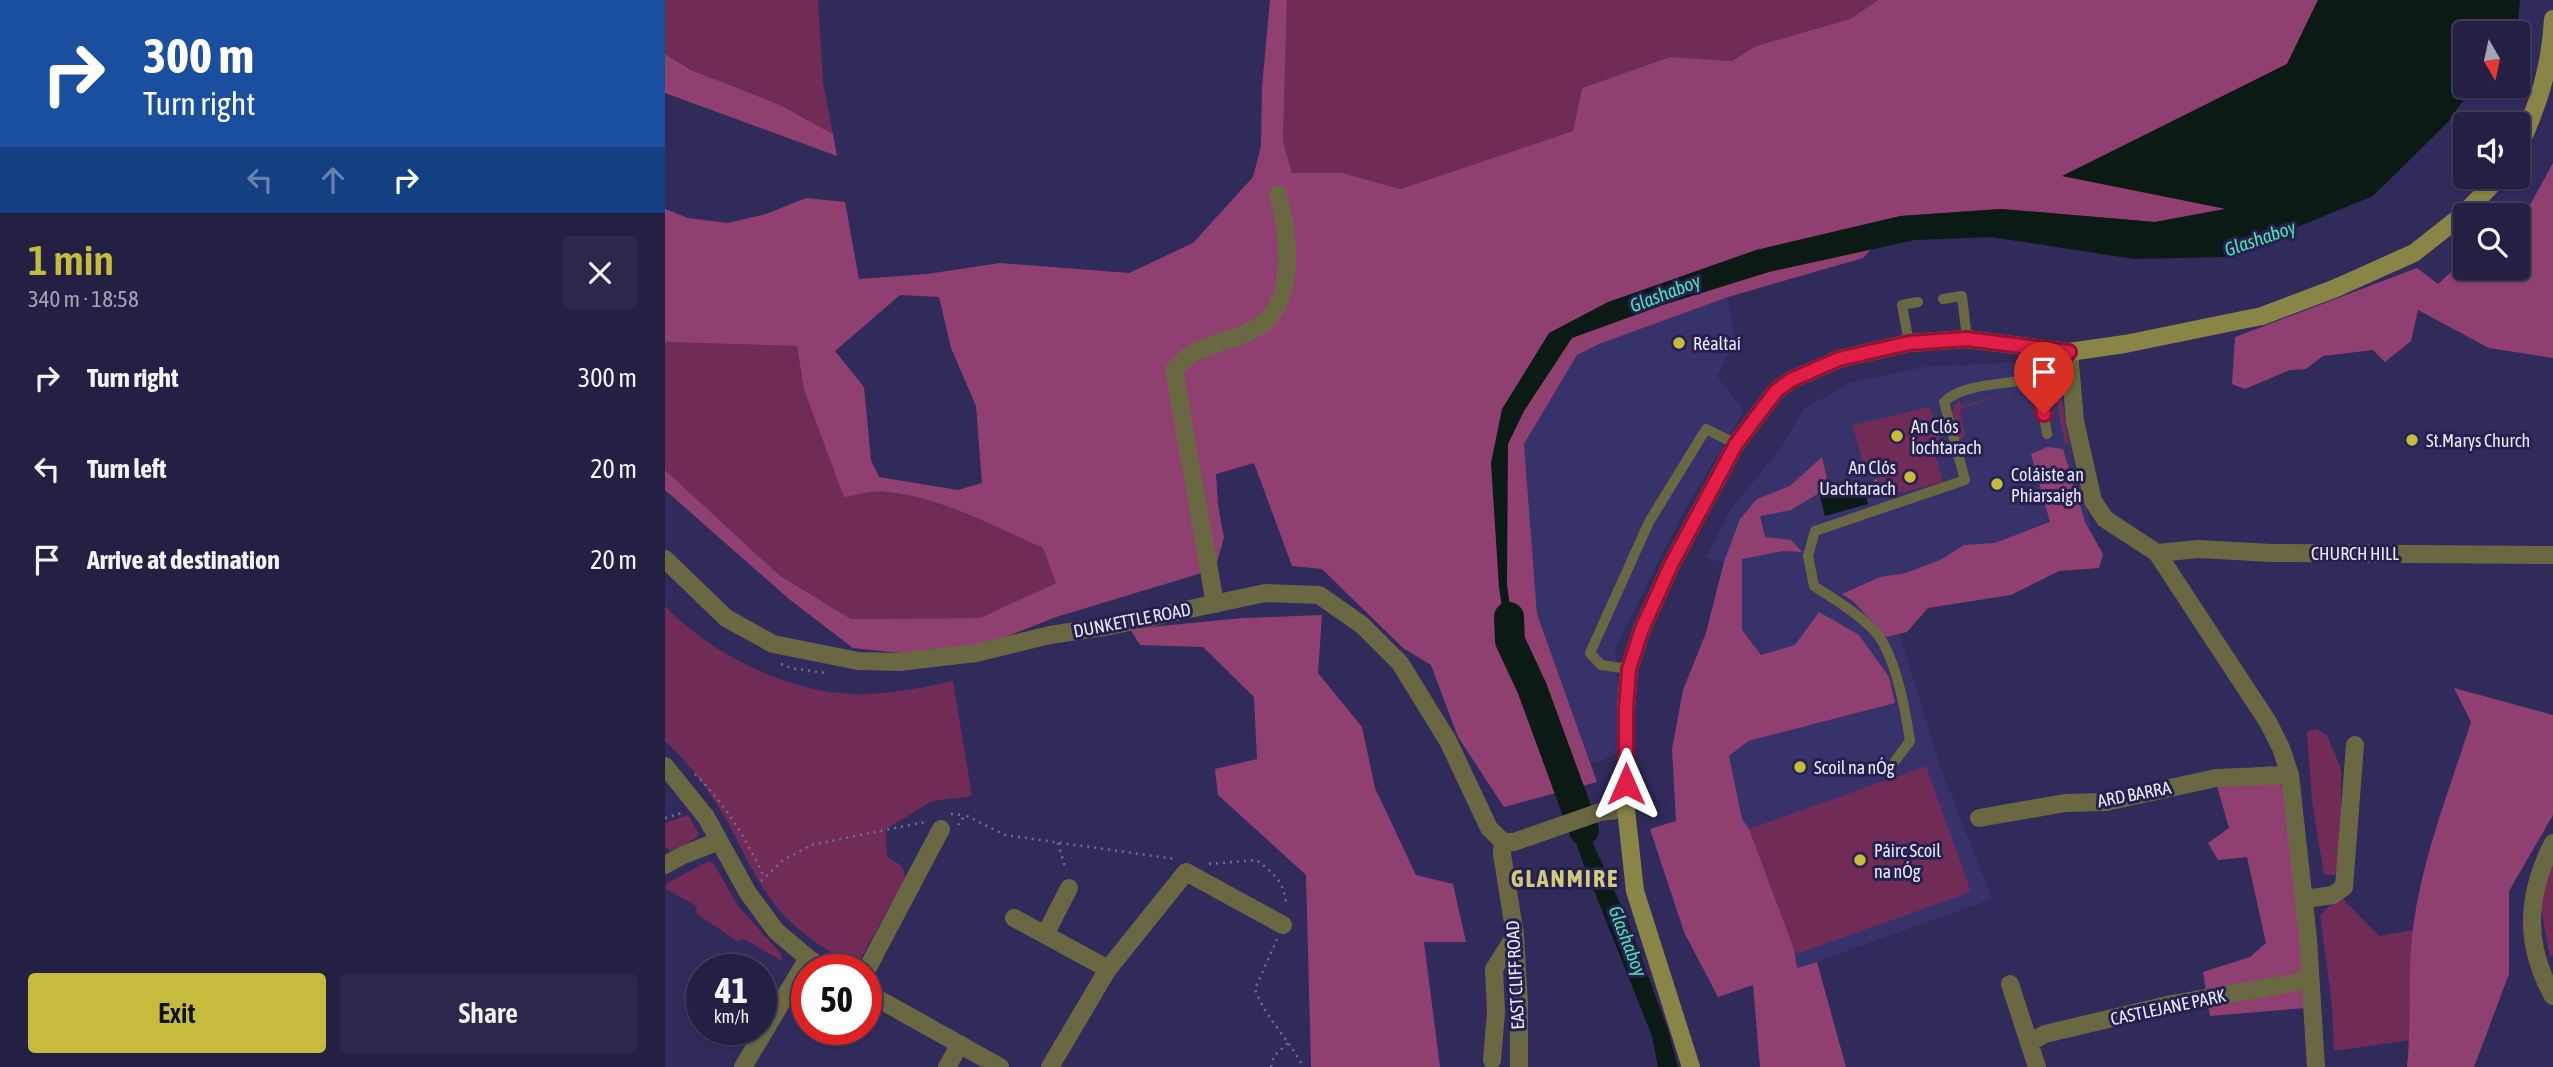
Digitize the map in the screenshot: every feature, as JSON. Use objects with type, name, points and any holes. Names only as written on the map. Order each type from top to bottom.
[{"type":"main road","points":[[2530,122],[2551,56],[2553,19]]},
{"type":"main road","points":[[1691,1067],[1635,891],[1626,809],[1626,709],[1629,669],[1642,629],[1671,565],[1736,444],[1776,391],[1791,380],[1839,359],[1909,343],[1967,339],[2069,352],[2125,344],[2262,316],[2336,288],[2414,253],[2466,212],[2488,189]]},
{"type":"street","points":[[1215,604],[1174,370],[1192,353],[1258,328],[1279,306],[1287,270],[1288,241],[1286,221],[1277,195]]},
{"type":"street","points":[[2069,352],[2075,421],[2093,501],[2105,519],[2157,553],[2268,722],[2281,748],[2290,775],[2305,898],[2316,1067]]},
{"type":"street","name":"CHURCH HILL","points":[[2157,553],[2200,549],[2271,553],[2553,555]]},
{"type":"street","name":"DUNKETTLE ROAD","points":[[665,559],[726,618],[773,643],[858,662],[899,662],[976,653],[1050,635],[1110,626],[1265,593],[1319,595],[1362,625],[1400,663],[1448,741],[1489,828],[1509,842]]},
{"type":"street","points":[[2305,898],[2333,895],[2344,887],[2355,745]]},
{"type":"street","points":[[665,766],[706,817],[748,893],[776,931],[803,954]]},
{"type":"street","name":"ARD BARRA","points":[[1979,818],[2065,803],[2106,802],[2216,778],[2290,775]]},
{"type":"street","points":[[1509,842],[1600,812],[1626,809]]},
{"type":"street","points":[[874,954],[939,820]]},
{"type":"street","points":[[665,865],[719,841]]},
{"type":"street","name":"EAST CLIFF ROAD","points":[[1509,842],[1502,854],[1515,936],[1520,1004],[1518,1067]]},
{"type":"street","points":[[2553,843],[2543,862],[2530,925],[2541,974],[2553,996]]},
{"type":"street","points":[[1050,1067],[1108,969],[1186,872],[1283,925]]},
{"type":"street","points":[[1045,935],[1069,888]]},
{"type":"street","points":[[1014,918],[1108,969]]},
{"type":"street","points":[[1492,1060],[1496,1012],[1494,969],[1515,936]]},
{"type":"street","name":"CASTLEJANE PARK","points":[[2029,1043],[2045,1034],[2172,1004],[2310,980]]},
{"type":"street","points":[[2010,984],[2037,1067]]},
{"type":"street","points":[[743,1067],[791,987]]},
{"type":"street","points":[[882,1001],[1000,1067]]},
{"type":"street","points":[[947,1067],[960,1044]]},
{"type":"lane","points":[[1943,299],[1962,296],[1967,339]]},
{"type":"lane","points":[[1909,343],[1902,305],[1918,302]]},
{"type":"lane","points":[[1895,761],[1910,741],[1904,701],[1881,639],[1846,607],[1814,586],[1808,556],[1815,531],[1965,480],[1944,402],[1954,392],[2052,370],[2069,352]]},
{"type":"lane","points":[[2037,375],[2047,433]]},
{"type":"lane","points":[[1629,669],[1601,665],[1590,653],[1649,522],[1706,429],[1736,444]]},
{"type":"path","points":[[1863,464],[1860,464],[1862,472],[1875,469],[1879,510]]},
{"type":"path","points":[[665,818],[689,810]]},
{"type":"path","points":[[756,886],[782,860],[811,845],[965,816]]},
{"type":"path","points":[[1057,842],[1066,872],[1061,884],[1069,888]]},
{"type":"path","points":[[1271,1067],[1275,1056],[1289,1042]]},
{"type":"shaded area","points":[[665,0],[818,0],[823,83],[833,134],[778,104],[691,70],[665,54]]},
{"type":"shaded area","points":[[1270,0],[1287,0],[1283,142],[1292,173],[1343,173],[1400,189],[1573,131],[1582,88],[1670,57],[1732,61],[1756,46],[1850,19],[1878,0],[2318,0],[2287,64],[2063,176],[2229,208],[2155,222],[2001,209],[1901,216],[1863,258],[1728,297],[1599,344],[1577,355],[1524,444],[1537,614],[1597,782],[1504,807],[1458,737],[1431,665],[1403,648],[1322,569],[1292,566],[1254,463],[1216,474],[1224,538],[1215,569],[1056,617],[970,651],[909,654],[853,648],[789,599],[665,490],[665,470],[779,575],[851,619],[980,618],[1056,583],[1043,548],[947,506],[886,492],[844,497],[804,390],[797,346],[665,342],[665,209],[688,218],[728,223],[766,214],[806,198],[845,202],[859,279],[927,274],[1000,263],[1129,273],[1193,243],[1253,177],[1261,146],[1262,87]],"holes":[[[900,295],[939,297],[951,348],[976,406],[982,483],[958,490],[879,477],[871,460],[864,387],[835,351]]]},
{"type":"shaded area","points":[[1287,0],[1878,0],[1850,19],[1756,46],[1732,61],[1670,57],[1582,88],[1573,131],[1400,189],[1343,173],[1292,173],[1283,142]]},
{"type":"shaded area","points":[[665,54],[691,70],[778,104],[833,134],[837,156],[665,93]]},
{"type":"shaded area","points":[[2553,163],[2553,358],[2489,348],[2418,310],[2411,341],[2385,362],[2373,350],[2323,356],[2306,369],[2290,370],[2245,389],[2232,384],[2235,337],[2417,268],[2438,284],[2453,270],[2453,280],[2530,280],[2530,205]]},
{"type":"shaded area","points":[[1728,297],[1735,340],[1717,376],[1744,411],[1685,509],[1615,648],[1619,701],[1617,754],[1591,764],[1537,614],[1524,444],[1579,351]]},
{"type":"shaded area","points":[[665,342],[797,346],[804,390],[844,496],[886,492],[947,506],[1043,548],[1056,583],[980,618],[851,619],[779,575],[665,470]]},
{"type":"shaded area","points":[[2021,362],[2058,373],[2076,472],[2092,528],[1886,590],[1939,763],[1992,899],[1718,997],[1684,932],[1650,829],[1676,821],[1672,749],[1683,690],[1706,633],[1724,563],[1706,558],[1729,512],[1783,445],[1804,409],[1849,383],[1924,367]]},
{"type":"shaded area","points":[[2054,384],[2061,393],[2069,444],[2065,445],[2056,400],[2049,396],[2042,386]]},
{"type":"shaded area","points":[[2016,391],[1962,408],[1960,411],[1965,436],[1958,441],[1953,410],[1959,401],[1962,406]]},
{"type":"shaded area","name":"An Clós Íochtarach","points":[[1930,407],[1942,447],[1934,450],[1943,482],[1883,497],[1874,464],[1864,466],[1852,425]]},
{"type":"shaded area","points":[[2047,447],[2063,449],[2085,522],[2103,554],[2099,568],[2059,571],[2011,595],[1928,608],[1907,632],[1886,637],[1854,602],[1842,594],[1880,577],[1906,573],[1940,560],[1964,545],[1995,543],[2050,522],[2031,454]]},
{"type":"shaded area","points":[[1822,457],[1829,487],[1791,510],[1760,516],[1765,537],[1791,540],[1802,552],[1783,551],[1742,559],[1742,630],[1761,655],[1795,645],[1819,612],[1859,635],[1889,677],[1895,703],[1748,741],[1729,756],[1742,819],[1749,829],[1794,949],[1797,968],[1817,962],[1846,1067],[1760,1067],[1753,985],[1718,997],[1684,932],[1650,829],[1676,821],[1672,749],[1683,690],[1706,633],[1724,562],[1740,519],[1757,499],[1790,486]]},
{"type":"shaded area","points":[[665,606],[685,625],[734,658],[788,682],[817,690],[873,694],[953,681],[972,796],[932,801],[886,829],[887,857],[898,863],[905,879],[863,954],[834,954],[787,919],[771,900],[709,792],[693,770],[665,741]]},
{"type":"shaded area","points":[[1322,615],[1318,673],[1362,727],[1375,788],[1416,875],[1453,884],[1466,942],[1424,942],[1440,1067],[1311,1067],[1306,875],[1218,795],[1215,769],[1257,759],[1254,697],[1203,647],[1140,645],[1130,629],[1243,618]]},
{"type":"shaded area","points":[[2454,688],[2553,715],[2553,815],[2509,891],[2509,974],[2474,1067],[2407,1067],[2411,945],[2417,902],[2437,824],[2471,722]]},
{"type":"shaded area","points":[[2317,729],[2327,735],[2341,769],[2341,863],[2335,875],[2324,875],[2312,801],[2307,732]]},
{"type":"shaded area","name":"Páirc Scoil na nÓg","points":[[1926,766],[1971,892],[1796,954],[1749,829]]},
{"type":"shaded area","points":[[2272,766],[2285,793],[2298,889],[2305,1008],[2210,1016],[2203,972],[2250,957],[2266,943],[2247,857],[2218,860],[2208,843],[2229,828],[2213,772]]},
{"type":"shaded area","points":[[688,815],[699,834],[693,840],[670,851],[665,846],[665,823]]},
{"type":"shaded area","points":[[2553,857],[2553,955],[2550,957],[2540,902]]},
{"type":"shaded area","points":[[709,861],[714,864],[738,906],[781,954],[782,961],[777,958],[777,954],[770,954],[744,939],[737,941],[697,914],[696,906],[665,888],[667,883]]},
{"type":"shaded area","points":[[2343,899],[2379,936],[2413,930],[2410,1040],[2334,1051],[2332,1006],[2320,915]]},
{"type":"water","points":[[2318,0],[2520,0],[2517,21],[2453,21],[2453,98],[2465,98],[2448,122],[2373,196],[2224,257],[2134,259],[1991,237],[1915,240],[1769,272],[1663,305],[1572,338],[1524,411],[1508,444],[1507,584],[1516,654],[1570,792],[1627,919],[1668,1030],[1678,1067],[1658,1067],[1652,1036],[1585,868],[1509,657],[1499,587],[1491,463],[1502,409],[1549,333],[1608,302],[1756,250],[1900,216],[2001,209],[2155,222],[2226,209],[2062,176],[2287,64]]},
{"type":"water","points":[[1863,485],[1868,504],[1825,516],[1820,497]]},
{"type":"waterway","name":"Glashaboy","points":[[1509,617],[1510,641],[1532,688],[1584,830]]},
{"type":"place","name":"Réaltaí","points":[[1679,343]]},
{"type":"place","name":"An Clós Íochtarach","points":[[1897,436]]},
{"type":"place","name":"St.Marys Church","points":[[2412,440]]},
{"type":"place","name":"An Clós Uachtarach","points":[[1910,477]]},
{"type":"place","name":"Coláiste an Phiarsaigh","points":[[1997,484]]},
{"type":"place","name":"Scoil na nÓg","points":[[1800,767]]},
{"type":"place","name":"Páirc Scoil na nÓg","points":[[1860,860]]},
{"type":"district","name":"GLANMIRE","points":[[1565,878]]},
{"type":"route","points":[[1626,784],[1629,669],[1642,629],[1671,565],[1736,444],[1776,391],[1791,380],[1839,359],[1909,343],[1967,339],[2069,352],[2052,370],[2037,375],[2044,414]]}]
